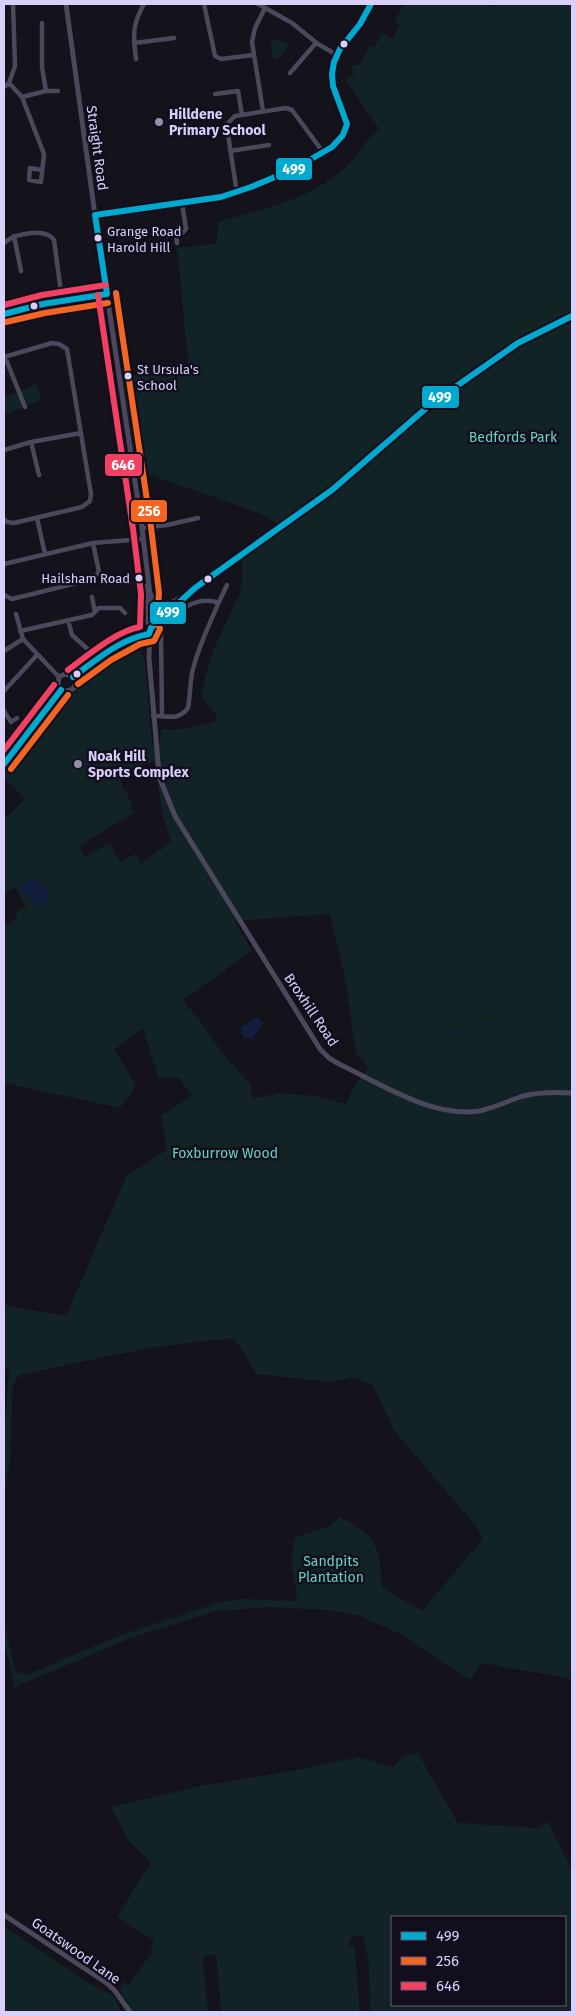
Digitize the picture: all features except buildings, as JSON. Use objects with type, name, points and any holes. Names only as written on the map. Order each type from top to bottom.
[{"type":"street","points":[[4,87],[13,76],[15,63],[13,4]]},
{"type":"street","name":"Straight Road","points":[[66,4],[95,215],[142,528],[150,594],[149,626]]},
{"type":"street","points":[[136,59],[134,25],[144,4]]},
{"type":"street","points":[[204,4],[215,56],[221,59],[253,55]]},
{"type":"street","points":[[258,4],[292,23],[316,43],[337,54]]},
{"type":"street","points":[[95,215],[237,193],[283,175],[323,152],[342,138],[346,129],[346,120],[333,89],[332,70],[344,41],[359,26],[371,4]]},
{"type":"street","points":[[263,112],[253,55],[253,32],[265,8]]},
{"type":"street","points":[[42,23],[42,67],[46,91]]},
{"type":"street","points":[[134,43],[174,38]]},
{"type":"street","points":[[290,73],[316,43]]},
{"type":"street","points":[[9,83],[22,97],[44,154],[42,170]]},
{"type":"street","points":[[22,97],[46,91],[58,91]]},
{"type":"street","points":[[215,94],[238,91],[242,115]]},
{"type":"street","points":[[237,193],[227,124],[232,118],[286,108],[292,110],[323,152]]},
{"type":"street","points":[[230,151],[269,145]]},
{"type":"street","points":[[168,236],[184,232],[186,229],[182,203]]},
{"type":"street","points":[[4,243],[14,236],[48,234],[52,238],[62,300]]},
{"type":"street","points":[[176,235],[177,243]]},
{"type":"street","points":[[14,236],[21,271]]},
{"type":"street","points":[[4,314],[62,300],[107,294]]},
{"type":"street","points":[[149,626],[190,592],[332,490],[431,404],[518,343],[572,316]]},
{"type":"street","points":[[4,519],[11,523],[37,518],[82,507],[90,501],[91,494],[82,433],[67,349],[59,344],[52,343],[4,357],[25,407]]},
{"type":"street","points":[[4,450],[31,442],[82,433]]},
{"type":"street","points":[[31,442],[39,474]]},
{"type":"street","points":[[37,518],[45,554]]},
{"type":"street","points":[[142,528],[198,518]]},
{"type":"street","points":[[4,564],[93,543],[143,539]]},
{"type":"street","points":[[4,595],[12,599],[93,579],[99,572],[93,543]]},
{"type":"street","points":[[73,677],[132,634],[145,614],[147,580]]},
{"type":"street","points":[[153,716],[177,717],[188,708],[192,674],[197,655],[204,633],[227,585]]},
{"type":"street","points":[[106,653],[142,635],[173,602],[190,592]]},
{"type":"street","points":[[150,594],[160,603],[173,602]]},
{"type":"street","points":[[92,597],[95,612]]},
{"type":"street","points":[[162,716],[161,635],[163,625],[192,603],[211,600],[218,604]]},
{"type":"street","points":[[120,608],[123,603]]},
{"type":"street","points":[[20,631],[92,615],[99,608],[120,608],[125,613]]},
{"type":"street","points":[[16,614],[23,639],[59,677]]},
{"type":"street","points":[[68,620],[72,635],[92,653]]},
{"type":"street","points":[[141,622],[149,626]]},
{"type":"street","name":"Broxhill Road","points":[[149,626],[153,716],[160,779],[175,816],[320,1049],[329,1058],[431,1108],[450,1112],[482,1110],[542,1092],[572,1093]]},
{"type":"street","name":"Broxhill Road","points":[[137,627],[146,644],[149,658]]},
{"type":"street","points":[[4,651],[23,639]]},
{"type":"street","points":[[4,691],[37,655]]},
{"type":"street","points":[[59,677],[65,674],[73,677],[76,682],[74,688],[69,691],[61,690]]},
{"type":"street","points":[[59,677],[58,685],[61,690]]},
{"type":"street","points":[[4,764],[61,690]]},
{"type":"street","points":[[4,711],[11,722]]},
{"type":"street","points":[[5,726],[17,718]]},
{"type":"street","name":"Goatswood Lane","points":[[4,1915],[108,1984],[130,2012]]},
{"type":"green space","points":[[404,4],[495,6],[497,4],[572,4],[572,703],[562,706],[572,704],[572,1679],[482,1663],[470,1680],[402,1635],[358,1615],[326,1610],[271,1607],[216,1611],[131,1638],[15,1687],[4,1641],[4,1623],[16,1672],[26,1675],[121,1635],[217,1603],[239,1599],[295,1601],[297,1595],[291,1561],[295,1537],[328,1527],[340,1517],[362,1530],[374,1544],[380,1561],[382,1587],[422,1611],[483,1539],[474,1524],[395,1432],[373,1386],[355,1377],[329,1382],[256,1374],[239,1345],[233,1339],[152,1348],[19,1375],[13,1384],[10,1464],[4,1493],[4,1445],[9,1370],[4,1365],[4,1305],[66,1316],[127,1175],[167,1150],[161,1115],[192,1096],[179,1078],[158,1077],[143,1028],[115,1049],[136,1086],[120,1108],[4,1083],[4,927],[17,918],[15,913],[26,906],[15,888],[4,893],[4,819],[25,799],[4,777],[4,773],[59,698],[66,694],[71,695],[77,691],[79,680],[88,672],[134,647],[140,651],[145,661],[152,744],[160,743],[161,729],[177,730],[215,722],[216,714],[201,698],[211,656],[240,593],[242,559],[283,529],[264,515],[142,472],[137,473],[122,376],[189,371],[177,248],[217,243],[218,222],[267,208],[316,189],[344,169],[369,138],[379,129],[348,84],[346,77],[353,77],[352,66],[359,65],[370,46],[374,47],[382,33],[393,39],[400,25],[394,22]],"holes":[[[154,761],[163,818],[171,841],[141,864],[137,853],[120,862],[110,843],[85,857],[79,846],[134,813],[128,795],[122,787],[119,770],[136,768]],[[330,914],[345,979],[356,1053],[368,1068],[353,1088],[346,1104],[314,1096],[278,1093],[251,1099],[251,1085],[220,1050],[183,1000],[252,951],[235,921]]]},
{"type":"green space","points":[[270,37],[290,45],[278,59],[273,59]]},
{"type":"green space","points":[[37,384],[41,400],[8,413],[5,411],[4,397]]},
{"type":"green space","points":[[54,685],[54,691],[4,759],[4,738],[8,743],[12,740],[44,694]]},
{"type":"green space","points":[[418,1753],[458,1823],[539,1828],[548,1822],[572,1870],[572,2012],[370,2012],[369,1964],[363,1935],[352,1937],[348,1946],[355,1948],[359,2012],[221,2012],[216,1955],[203,1956],[208,2012],[133,2012],[120,1991],[124,1982],[128,1985],[153,1951],[150,1949],[154,1941],[117,1917],[151,1862],[128,1840],[111,1807],[205,1785],[293,1771],[358,1757],[393,1767],[403,1756]]},
{"type":"green space","points":[[4,1926],[92,1985],[114,1996],[121,2012],[4,2012]]},
{"type":"water","points":[[33,878],[44,886],[50,899],[47,903],[40,906],[19,889],[27,880]]},
{"type":"water","points":[[256,1017],[264,1024],[252,1039],[243,1037],[240,1028]]},
{"type":"waterway","points":[[50,899],[66,902],[140,949],[147,982],[172,992],[196,1018],[222,1057],[251,1091],[248,1110],[249,1124],[293,1182],[301,1196],[319,1208],[326,1221]]},
{"type":"waterway","points":[[354,1036],[440,1036],[475,1024],[555,1018],[572,1013]]},
{"type":"transit line","name":"499","points":[[95,215],[221,197],[294,169],[332,147],[343,135],[347,124],[333,86],[334,62],[340,49],[360,24],[371,4]]},
{"type":"transit line","name":"499","points":[[95,215],[107,294]]},
{"type":"transit line","name":"646","points":[[4,305],[42,295],[106,285]]},
{"type":"transit line","name":"256","points":[[78,684],[111,660],[140,644],[154,641],[160,629],[157,620],[159,593],[151,527],[116,293]]},
{"type":"transit line","name":"499","points":[[4,314],[43,304],[107,294]]},
{"type":"transit line","name":"646","points":[[68,670],[113,638],[131,629],[140,627],[141,594],[133,529],[98,295]]},
{"type":"transit line","name":"256","points":[[6,322],[45,313],[108,303]]},
{"type":"transit line","name":"499","points":[[73,677],[118,645],[149,634],[151,628],[195,588],[332,490],[431,404],[518,343],[572,316]]},
{"type":"transit line","name":"646","points":[[4,750],[54,685]]},
{"type":"transit line","name":"499","points":[[4,764],[61,690]]},
{"type":"transit line","name":"256","points":[[11,769],[68,695]]},
{"type":"place","name":"Hilldene Primary School","points":[[159,122]]},
{"type":"place","name":"Grange Road Harold Hill","points":[[98,238]]},
{"type":"place","name":"St Ursula's School","points":[[128,376]]},
{"type":"place","name":"Hailsham Road","points":[[139,578]]},
{"type":"place","name":"Noak Hill Sports Complex","points":[[78,764]]},
{"type":"park label","name":"Bedfords Park","points":[[513,437]]},
{"type":"park label","name":"Foxburrow Wood","points":[[225,1153]]},
{"type":"park label","name":"Sandpits Plantation","points":[[331,1569]]}]
